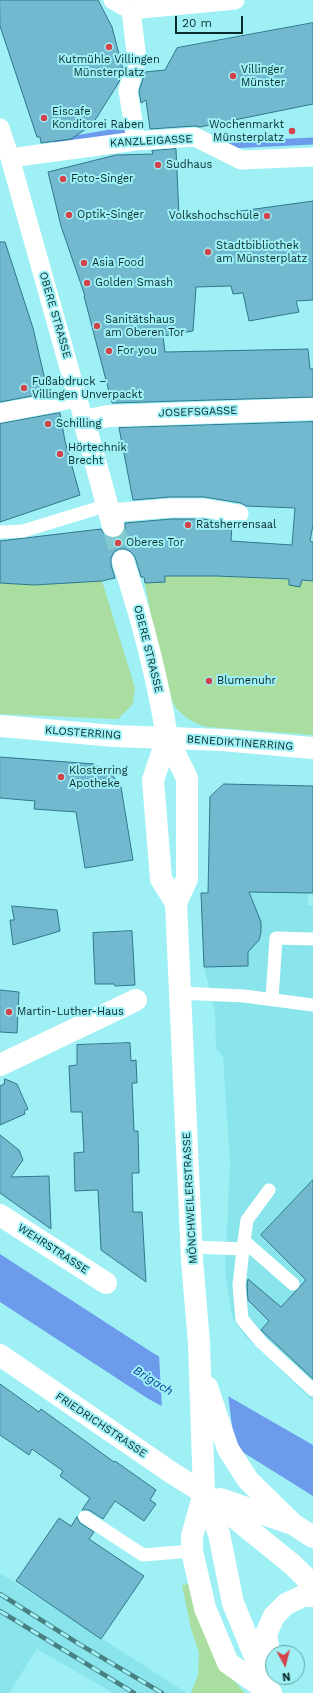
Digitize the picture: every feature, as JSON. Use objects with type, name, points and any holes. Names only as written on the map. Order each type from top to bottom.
[{"type":"main road","name":"JOSEFSGASSE","points":[[84,421],[108,416],[313,409]]},
{"type":"main road","name":"OBERE STRASSE","points":[[84,421],[110,515]]},
{"type":"main road","name":"OBERE STRASSE","points":[[123,561],[140,610],[161,702],[167,738]]},
{"type":"main road","name":"KLOSTERRING","points":[[0,726],[114,736],[167,738]]},
{"type":"main road","name":"BENEDIKTINERRING","points":[[167,738],[222,740],[313,748]]},
{"type":"main road","name":"MÖNCHWEILERSTRASSE","points":[[167,738],[187,778],[187,879],[176,903],[192,1247],[199,1343],[204,1493]]},
{"type":"main road","points":[[167,738],[153,780],[160,879],[176,903]]},
{"type":"main road","points":[[0,1064],[136,1000]]},
{"type":"main road","name":"WEHRSTRASSE","points":[[0,1215],[106,1283]]},
{"type":"main road","name":"FRIEDRICHSTRASSE","points":[[0,1355],[126,1442],[204,1493]]},
{"type":"main road","points":[[199,1365],[228,1449],[248,1480],[293,1524],[313,1537]]},
{"type":"main road","points":[[204,1493],[293,1524]]},
{"type":"main road","points":[[204,1493],[192,1536],[192,1551],[205,1608],[228,1663],[270,1692]]},
{"type":"main road","points":[[204,1493],[293,1565],[313,1585]]},
{"type":"main road","points":[[204,1493],[219,1534],[233,1603],[270,1692]]},
{"type":"main road","points":[[270,1692],[266,1634],[274,1616],[286,1604],[303,1596],[313,1596]]},
{"type":"street","points":[[113,0],[131,10],[231,0]]},
{"type":"street","points":[[131,10],[137,60],[128,90],[136,141]]},
{"type":"street","name":"OBERE STRASSE","points":[[1,136],[10,158],[84,421]]},
{"type":"street","name":"KANZLEIGASSE","points":[[10,158],[136,141],[195,137],[241,160],[313,157]]},
{"type":"street","points":[[0,413],[78,397]]},
{"type":"street","points":[[110,515],[171,508],[204,508],[239,514]]},
{"type":"lane","points":[[0,532],[23,531],[110,515]]},
{"type":"lane","points":[[272,999],[276,938],[313,939]]},
{"type":"lane","points":[[180,994],[272,999],[313,1005]]},
{"type":"lane","points":[[269,1190],[247,1220],[238,1285],[242,1319],[261,1342],[313,1390]]},
{"type":"lane","points":[[192,1247],[243,1245],[293,1284]]},
{"type":"lane","points":[[85,1517],[143,1555],[192,1551]]},
{"type":"shaded area","points":[[201,893],[308,893],[308,905],[313,905],[313,1401],[246,1337],[232,1317],[225,1270],[230,1163],[223,1057],[216,1048],[215,1012],[204,967]]},
{"type":"shaded area","points":[[0,1573],[187,1693],[113,1693],[37,1649],[9,1693],[0,1693]]},
{"type":"green space","points":[[165,576],[217,576],[313,581],[313,735],[207,727],[191,721],[178,710],[171,699],[163,673],[154,635],[145,583],[165,582]]},
{"type":"green space","points":[[102,581],[135,688],[133,704],[118,719],[0,714],[0,583],[34,585]]},
{"type":"green space","points":[[190,1584],[212,1642],[226,1669],[245,1693],[191,1693],[198,1675],[199,1652],[191,1629],[182,1585]]},
{"type":"water","name":"Brigach","points":[[0,1254],[153,1353],[313,1445],[313,1496],[225,1441],[147,1398],[0,1302]]},
{"type":"pier","points":[[159,1354],[228,1394],[233,1434],[224,1443],[162,1409]]},
{"type":"building","points":[[0,0],[98,0],[112,27],[123,70],[119,82],[92,125],[71,139],[41,143],[40,137],[37,137],[0,26]]},
{"type":"building","name":"Villinger Münster","points":[[313,23],[313,104],[200,127],[194,126],[150,129],[146,100],[141,103],[139,91],[145,72],[165,70],[177,48]]},
{"type":"building","points":[[176,149],[179,216],[226,215],[226,213],[313,201],[313,300],[296,301],[299,312],[249,321],[243,293],[233,294],[231,286],[196,287],[193,331],[163,336],[165,352],[308,349],[310,369],[313,369],[313,397],[112,403],[85,296],[61,226],[48,172],[116,155],[153,154],[152,151]]},
{"type":"building","points":[[0,242],[5,242],[33,328],[48,393],[0,402]]},
{"type":"building","points":[[60,413],[65,441],[80,495],[0,522],[0,424]]},
{"type":"building","points":[[313,422],[313,525],[310,541],[313,542],[313,581],[302,580],[300,587],[289,585],[289,579],[217,576],[165,576],[165,582],[145,583],[144,577],[141,577],[135,557],[131,552],[125,549],[119,549],[114,552],[111,558],[111,565],[115,578],[102,581],[34,585],[0,583],[0,541],[101,529],[105,535],[110,538],[116,538],[122,534],[125,529],[125,523],[171,519],[203,519],[232,524],[231,541],[292,545],[295,508],[246,506],[241,503],[204,497],[170,497],[133,500],[119,428]]},
{"type":"building","points":[[0,757],[94,764],[110,772],[121,787],[133,860],[85,868],[76,812],[34,809],[35,801],[0,798]]},
{"type":"building","points":[[224,784],[313,786],[313,893],[249,892],[261,922],[261,932],[259,940],[248,952],[248,966],[204,967],[201,893],[208,893],[210,797]]},
{"type":"building","points":[[12,906],[57,910],[60,931],[13,945],[10,920],[14,920]]},
{"type":"building","points":[[132,931],[135,985],[115,986],[114,984],[95,984],[93,933]]},
{"type":"building","points":[[0,990],[19,992],[17,1033],[0,1032]]},
{"type":"building","points":[[130,1043],[131,1061],[136,1060],[137,1083],[132,1083],[134,1131],[138,1131],[139,1173],[132,1173],[133,1212],[142,1212],[146,1282],[101,1250],[98,1190],[75,1191],[74,1153],[84,1152],[82,1112],[71,1112],[69,1066],[77,1065],[77,1045]]},
{"type":"building","points":[[5,1079],[17,1084],[28,1109],[24,1111],[25,1114],[0,1125],[0,1086],[4,1084]]},
{"type":"building","points":[[0,1135],[19,1150],[23,1160],[11,1177],[49,1176],[51,1229],[0,1193]]},
{"type":"building","points":[[313,1180],[313,1379],[261,1330],[269,1321],[248,1300],[247,1285],[248,1279],[281,1307],[306,1280],[261,1235]]},
{"type":"building","points":[[0,1384],[39,1412],[41,1409],[114,1462],[115,1461],[156,1490],[150,1500],[156,1504],[144,1521],[115,1501],[103,1519],[89,1510],[82,1510],[90,1498],[60,1476],[63,1471],[32,1449],[29,1455],[0,1435]]},
{"type":"building","points":[[77,1517],[80,1523],[94,1532],[89,1539],[144,1576],[101,1639],[16,1581],[59,1518],[71,1526]]},
{"type":"waterway","points":[[57,142],[123,131]]},
{"type":"waterway","points":[[229,145],[313,141]]},
{"type":"tunnel","points":[[113,526],[123,561]]},
{"type":"railway","points":[[0,1594],[79,1644],[162,1693]]},
{"type":"railway","points":[[0,1611],[134,1693]]},
{"type":"place","name":"Kutmühle Villingen Münsterplatz","points":[[109,47]]},
{"type":"place","name":"Villinger Münster","points":[[233,76]]},
{"type":"place","name":"Eiscafe Konditorei Raben","points":[[44,118]]},
{"type":"place","name":"Wochenmarkt Münsterplatz","points":[[292,131]]},
{"type":"place","name":"Sudhaus","points":[[158,165]]},
{"type":"place","name":"Foto-Singer","points":[[63,179]]},
{"type":"place","name":"Optik-Singer","points":[[69,215]]},
{"type":"place","name":"Volkshochschule","points":[[267,216]]},
{"type":"place","name":"Stadtbibliothek am Münsterplatz","points":[[208,252]]},
{"type":"place","name":"Asia Food","points":[[84,263]]},
{"type":"place","name":"Golden Smash","points":[[87,283]]},
{"type":"place","name":"Sanitätshaus am Oberen Tor","points":[[97,326]]},
{"type":"place","name":"For you","points":[[109,351]]},
{"type":"place","name":"Fußabdruck – Villingen Unverpackt","points":[[24,388]]},
{"type":"place","name":"Schilling","points":[[48,424]]},
{"type":"place","name":"Hörtechnik Brecht","points":[[60,454]]},
{"type":"place","name":"Ratsherrensaal","points":[[188,525]]},
{"type":"place","name":"Oberes Tor","points":[[118,543]]},
{"type":"place","name":"Blumenuhr","points":[[209,681]]},
{"type":"place","name":"Klosterring Apotheke","points":[[61,777]]},
{"type":"place","name":"Martin-Luther-Haus","points":[[9,1012]]}]
